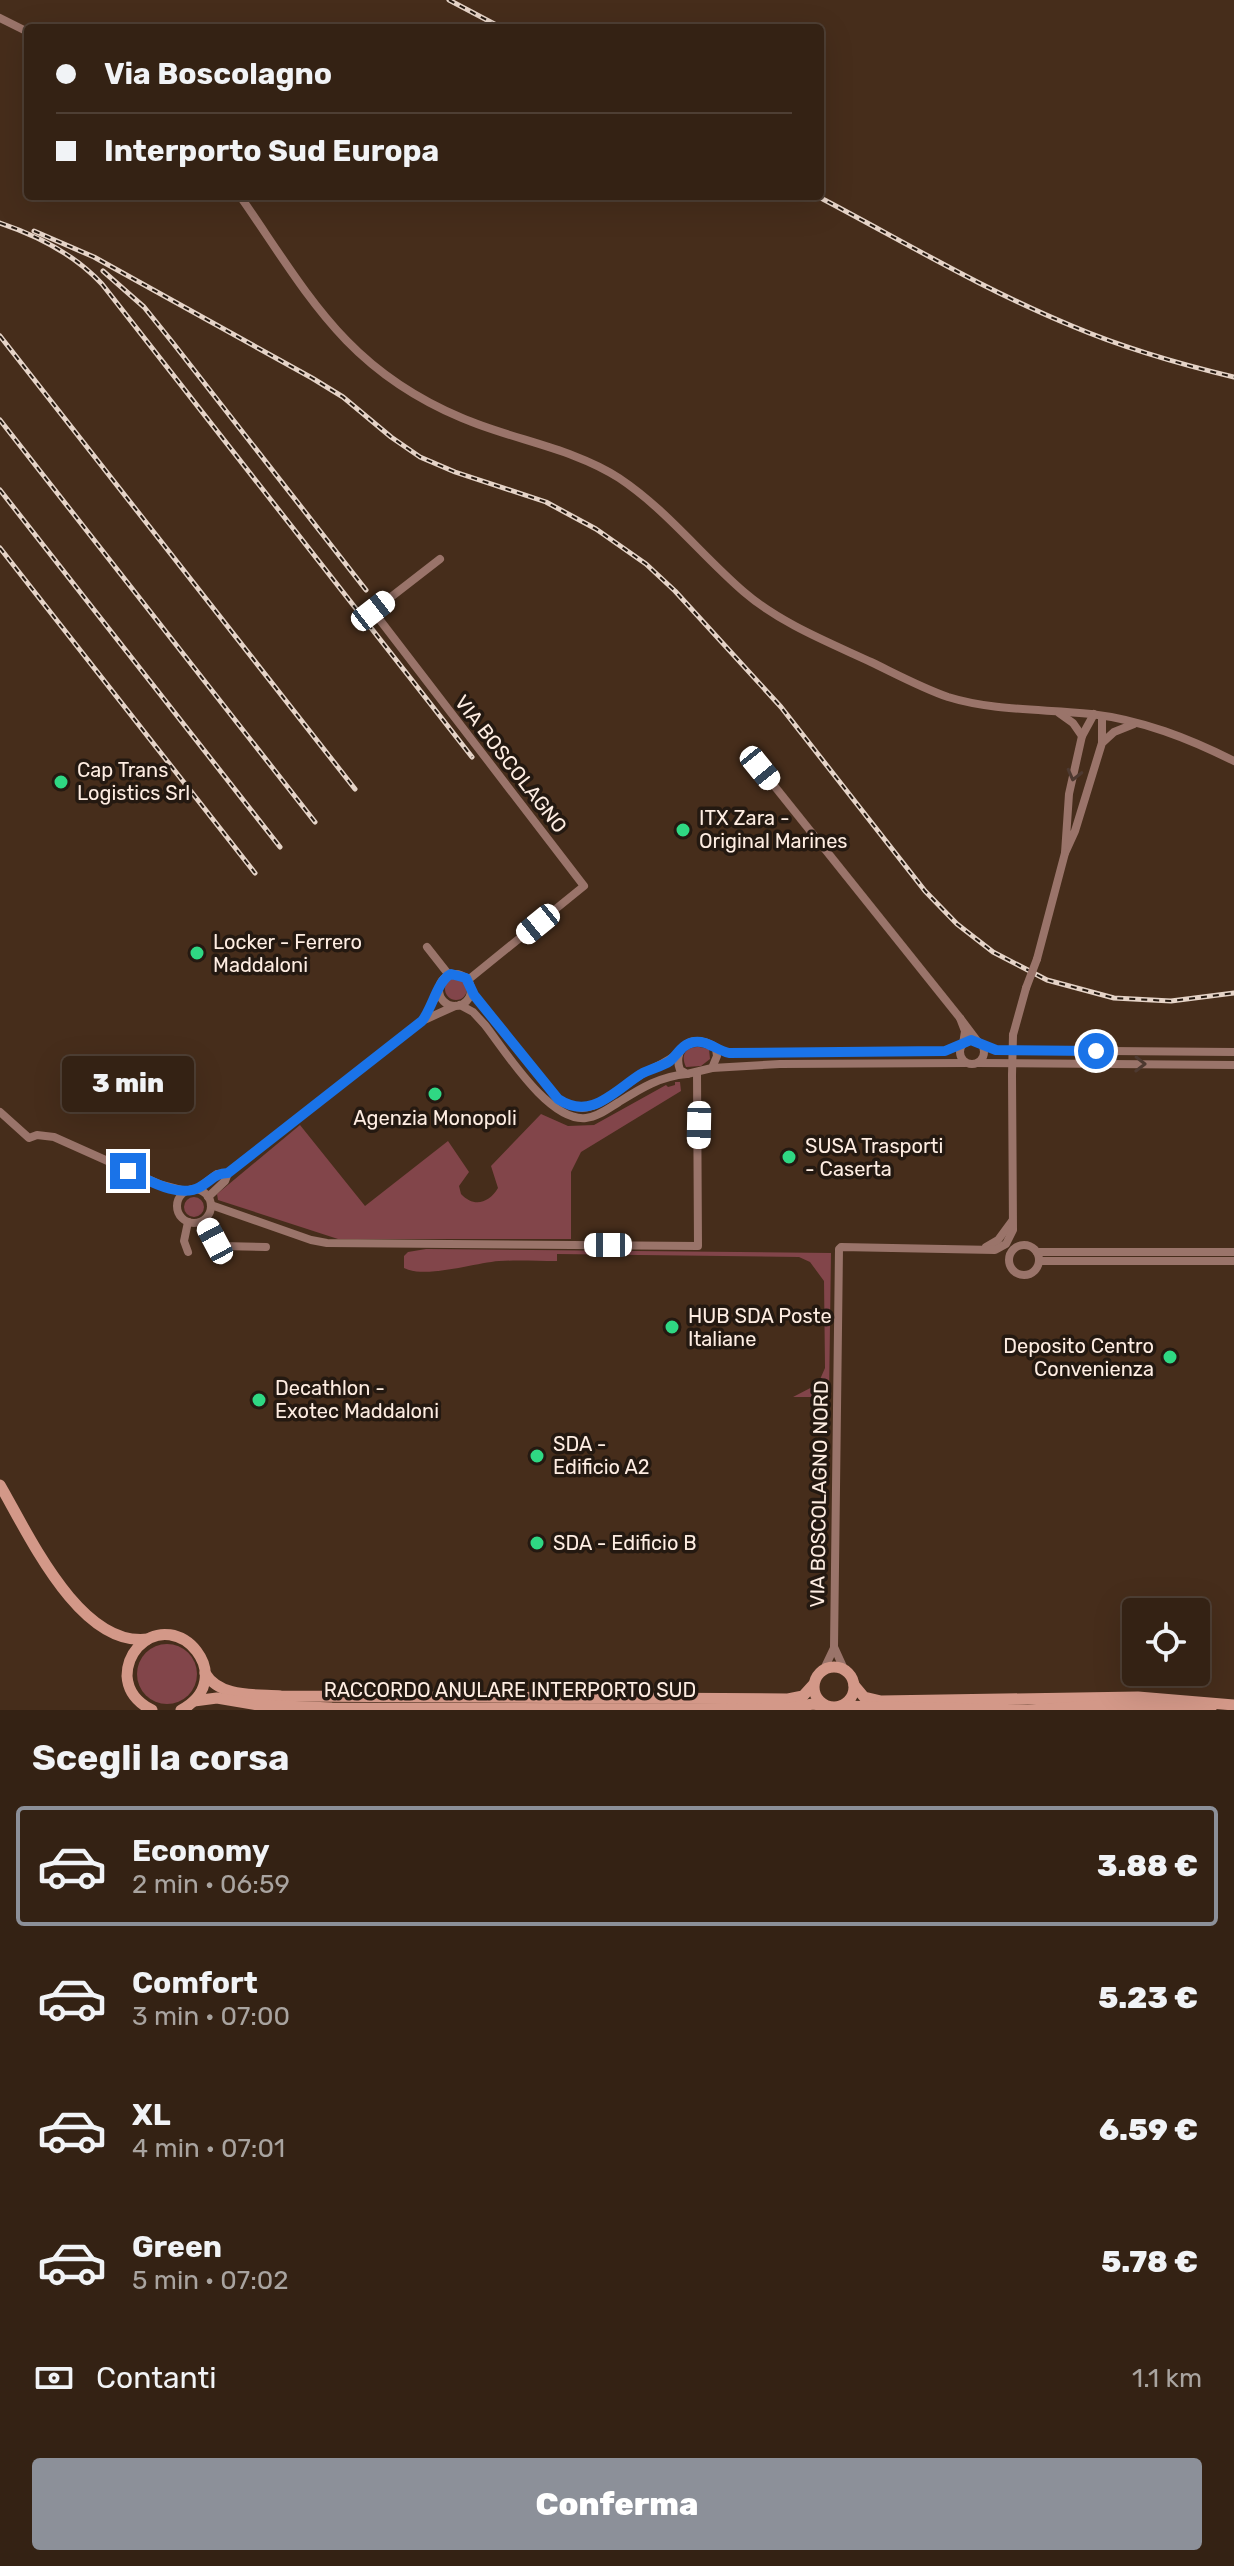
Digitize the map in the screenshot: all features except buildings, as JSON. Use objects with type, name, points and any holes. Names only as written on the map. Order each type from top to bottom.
[{"type":"main road","points":[[0,1485],[60,1584],[87,1615],[114,1635],[129,1663]]},
{"type":"main road","name":"RACCORDO ANULARE INTERPORTO SUD","points":[[114,1635],[129,1640],[171,1635],[186,1640],[202,1658],[210,1681],[222,1690],[281,1696],[788,1699],[803,1696],[813,1685]]},
{"type":"main road","points":[[148,1639],[136,1649],[129,1663],[128,1679],[133,1694],[152,1710]]},
{"type":"main road","points":[[826,1706],[816,1697],[813,1685],[824,1669],[837,1667],[844,1669],[854,1685],[851,1698],[840,1706]]},
{"type":"main road","points":[[181,1710],[194,1701],[203,1688],[205,1673]]},
{"type":"main road","points":[[854,1685],[864,1697],[881,1701],[1138,1697],[1234,1705]]},
{"type":"main road","name":"RACCORDO ANULARE INTERPORTO SUD","points":[[194,1701],[217,1698],[258,1705],[332,1708],[783,1709],[813,1704],[1028,1710],[1127,1705],[1211,1710]]},
{"type":"street","points":[[0,18],[24,30]]},
{"type":"street","points":[[243,200],[326,320],[345,342],[399,386],[461,418],[589,463],[619,478],[681,528],[745,593],[804,629],[947,696],[986,706],[1055,710],[1147,724],[1234,761]]},
{"type":"street","name":"VIA BOSCOLAGNO","points":[[440,559],[373,611],[584,886],[470,984],[469,998],[458,1005]]},
{"type":"street","points":[[1055,710],[1073,723],[1082,736]]},
{"type":"street","points":[[1065,853],[1068,808],[1082,736],[1098,715]]},
{"type":"street","points":[[1065,853],[1102,743],[1098,715]]},
{"type":"street","points":[[1102,743],[1123,727],[1147,724]]},
{"type":"street","points":[[760,768],[980,1043],[984,1055],[978,1063]]},
{"type":"street","points":[[1068,808],[1075,802],[1081,811]]},
{"type":"street","name":"VIA BOSCOLAGNO NORD","points":[[824,1669],[834,1647],[837,1283],[841,1247],[984,1248],[998,1240],[1012,1220],[1013,1035],[1065,853]]},
{"type":"street","points":[[427,947],[449,975]]},
{"type":"street","points":[[422,1021],[443,979],[449,975],[462,975],[474,995],[558,1099],[587,1108],[642,1074],[668,1062],[684,1045],[697,1041],[729,1053],[945,1051],[971,1040],[996,1050],[1234,1052]]},
{"type":"street","points":[[439,989],[445,1002],[473,1012],[549,1105],[570,1117],[583,1119],[596,1116],[666,1077],[712,1068],[780,1064],[1234,1065]]},
{"type":"street","points":[[266,1247],[221,1246],[204,1220],[210,1201],[228,1173],[422,1021],[458,1005]]},
{"type":"street","points":[[960,1018],[965,1031],[959,1051],[965,1063]]},
{"type":"street","points":[[712,1068],[717,1056],[716,1049]]},
{"type":"street","points":[[679,1052],[677,1064],[687,1074]]},
{"type":"street","points":[[197,1189],[210,1201],[327,1243],[698,1246],[697,1073]]},
{"type":"street","points":[[0,1112],[29,1138],[37,1135],[54,1137],[159,1184],[186,1191],[197,1189],[217,1174],[228,1173]]},
{"type":"street","points":[[159,1184],[177,1204],[179,1215],[188,1222],[204,1220]]},
{"type":"street","points":[[177,1204],[186,1191]]},
{"type":"street","points":[[188,1222],[184,1243],[188,1252]]},
{"type":"street","points":[[1234,1252],[1038,1257],[1234,1261]]},
{"type":"street","name":"VIA BOSCOLAGNO NORD","points":[[834,1647],[844,1669]]},
{"type":"shaded area","points":[[452,978],[460,978],[467,989],[460,1000],[452,1000],[445,993],[445,985]]},
{"type":"shaded area","points":[[699,1047],[709,1049],[710,1059],[701,1066],[686,1067],[685,1052]]},
{"type":"shaded area","points":[[675,1082],[680,1082],[681,1091],[581,1152],[571,1172],[571,1239],[338,1239],[218,1200],[217,1194],[300,1125],[365,1206],[448,1141],[469,1172],[459,1186],[461,1194],[471,1201],[481,1202],[498,1188],[491,1166],[541,1114],[568,1126],[594,1125],[666,1085],[675,1085]]},
{"type":"shaded area","points":[[190,1197],[198,1197],[204,1207],[198,1217],[190,1217],[184,1211],[184,1203]]},
{"type":"shaded area","points":[[426,1249],[831,1253],[829,1397],[793,1397],[818,1384],[825,1368],[824,1281],[810,1262],[799,1257],[557,1254],[557,1261],[499,1261],[424,1272],[404,1268],[404,1256],[408,1252]]},
{"type":"shaded area","points":[[167,1644],[179,1646],[188,1653],[195,1662],[195,1686],[188,1695],[179,1702],[167,1704],[155,1702],[146,1695],[139,1686],[137,1674],[139,1662],[146,1653],[155,1646]]},
{"type":"railway","points":[[449,0],[494,24]]},
{"type":"railway","points":[[824,200],[1039,312],[1132,348],[1234,377]]},
{"type":"railway","points":[[0,223],[55,247],[102,284],[472,757]]},
{"type":"railway","points":[[34,231],[94,257],[312,378],[343,397],[420,457],[546,502],[596,529],[646,564],[675,591],[781,707],[925,891],[957,924],[993,952],[1047,980],[1114,998],[1171,1001],[1234,993]]},
{"type":"railway","points":[[103,271],[144,307],[366,590]]},
{"type":"railway","points":[[0,336],[355,789]]},
{"type":"railway","points":[[0,420],[315,822]]},
{"type":"railway","points":[[0,490],[280,847]]},
{"type":"railway","points":[[0,548],[255,873]]},
{"type":"place","name":"Cap Trans Logistics Srl","points":[[61,782]]},
{"type":"place","name":"ITX Zara - Original Marines","points":[[683,830]]},
{"type":"place","name":"Locker - Ferrero Maddaloni","points":[[197,953]]},
{"type":"place","name":"Agenzia Monopoli","points":[[435,1094]]},
{"type":"place","name":"SUSA Trasporti - Caserta","points":[[789,1157]]},
{"type":"place","name":"HUB SDA Poste Italiane","points":[[672,1327]]},
{"type":"place","name":"Deposito Centro Convenienza","points":[[1170,1357]]},
{"type":"place","name":"Decathlon - Exotec Maddaloni","points":[[259,1400]]},
{"type":"place","name":"SDA - Edificio A2","points":[[537,1456]]},
{"type":"place","name":"SDA - Edificio B","points":[[537,1543]]},
{"type":"route","points":[[128,1171],[186,1191],[197,1189],[217,1174],[228,1173],[422,1021],[435,1001],[443,979],[451,974],[462,975],[470,982],[474,995],[558,1099],[576,1107],[587,1108],[610,1096],[642,1074],[668,1062],[684,1045],[697,1041],[729,1053],[945,1051],[971,1040],[996,1050],[1096,1051]]}]
